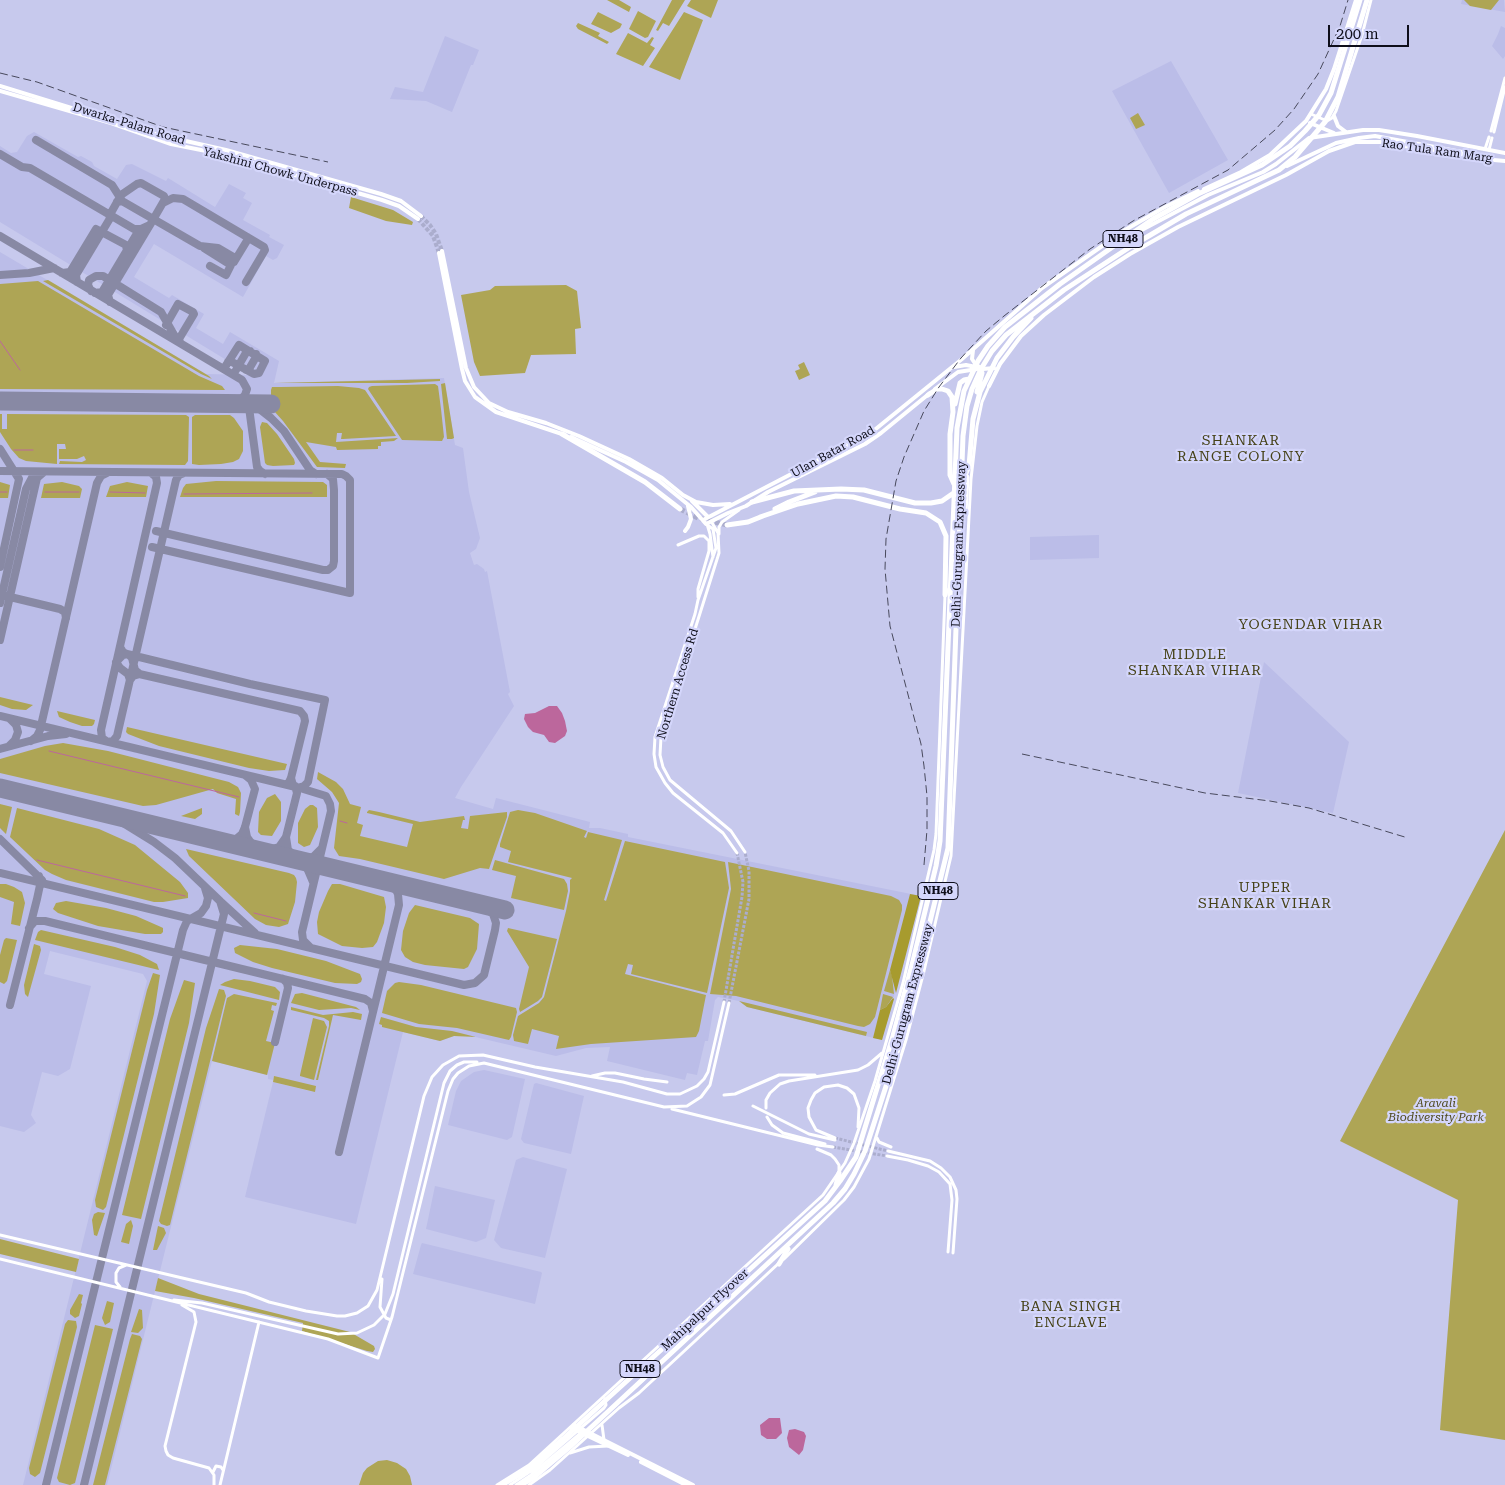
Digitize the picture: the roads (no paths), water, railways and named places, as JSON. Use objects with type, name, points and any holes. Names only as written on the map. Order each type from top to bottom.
[{"type":"highway","name":"Delhi-Gurugram Expressway","points":[[792,1242],[845,1189],[865,1151],[901,1040],[948,848],[960,516],[957,428],[962,399],[970,375],[982,353],[1005,327],[1060,284],[1153,219],[1198,194],[1262,165],[1290,146],[1319,115],[1331,93],[1360,0]]},
{"type":"highway","name":"Delhi-Gurugram Expressway","points":[[836,1188],[857,1155],[893,1036],[936,866],[940,841],[943,795],[954,485],[965,414],[976,380],[986,360],[998,344],[1014,328],[1064,290],[1130,246],[1186,214],[1279,170],[1296,157],[1325,122],[1338,97],[1367,0]]},
{"type":"highway","points":[[752,502],[794,491],[828,489],[864,490],[915,503],[942,501],[960,487],[966,478],[975,409],[988,374],[1007,345],[1036,313]]},
{"type":"highway","points":[[960,516],[965,513],[971,413],[979,371]]},
{"type":"highway","points":[[954,485],[950,475],[950,434],[957,391],[962,381],[967,379],[973,380],[976,386],[976,393]]},
{"type":"highway","points":[[928,394],[940,389],[948,391],[952,397],[953,412]]},
{"type":"highway","points":[[562,434],[645,482],[680,509]]},
{"type":"highway","points":[[967,456],[972,468]]},
{"type":"highway","points":[[760,517],[794,500],[828,489]]},
{"type":"highway","points":[[727,525],[748,522],[798,504],[836,496],[853,497],[900,509],[926,513],[942,524],[946,536],[945,595]]},
{"type":"highway","points":[[836,1188],[839,1173]]},
{"type":"highway","name":"Mahipalpur Flyover","points":[[502,1485],[528,1470],[564,1440],[825,1201],[836,1188]]},
{"type":"highway","points":[[778,1264],[792,1242]]},
{"type":"highway","name":"Mahipalpur Flyover","points":[[521,1485],[533,1478],[572,1445],[792,1242]]},
{"type":"main road","name":"Ulan Batar Road","points":[[710,519],[737,502],[872,432],[947,371],[1042,288],[1125,230],[1164,207],[1258,163],[1283,145],[1306,121],[1326,89],[1356,0]]},
{"type":"main road","points":[[1311,114],[1324,121],[1334,116],[1347,84],[1371,0]]},
{"type":"main road","points":[[1505,78],[1492,131],[1505,88]]},
{"type":"main road","name":"Dwarka-Palam Road","points":[[0,86],[159,135],[287,164]]},
{"type":"main road","name":"Dwarka-Palam Road","points":[[0,91],[111,123]]},
{"type":"main road","points":[[1334,116],[1338,126],[1346,132]]},
{"type":"main road","points":[[1306,121],[1337,134]]},
{"type":"main road","name":"Yakshini Chowk Underpass","points":[[111,123],[171,144],[221,154],[382,200],[399,206],[419,217],[402,201],[287,164]]},
{"type":"main road","name":"Rao Tula Ram Marg","points":[[1121,241],[1218,191],[1263,172],[1306,140],[1363,130],[1394,132],[1505,153]]},
{"type":"main road","points":[[1279,170],[1324,148],[1349,140],[1374,136],[1503,160]]},
{"type":"main road","points":[[1487,150],[1491,138]]},
{"type":"main road","name":"Rao Tula Ram Marg","points":[[989,386],[1000,364],[1021,336],[1072,293],[1136,251],[1178,227],[1286,175],[1329,151],[1345,144],[1364,141],[1382,142],[1472,158],[1503,160]]},
{"type":"main road","points":[[1125,230],[1136,251]]},
{"type":"main road","points":[[441,252],[466,368],[470,380],[489,403],[508,412],[546,423],[629,459],[662,478],[710,519],[705,522],[687,500],[658,480],[626,462],[562,434],[496,412],[476,397],[468,386],[462,369],[441,252]]},
{"type":"main road","points":[[1018,308],[1015,316],[1018,322],[1025,326],[1033,326]]},
{"type":"main road","points":[[974,348],[972,359],[982,369],[989,369],[1000,364]]},
{"type":"main road","points":[[529,1485],[566,1456],[680,1357],[829,1216],[854,1187],[870,1159],[924,971],[951,856],[957,776],[967,536],[972,468],[977,426],[982,402],[989,386],[979,371],[972,366],[962,365],[947,371]]},
{"type":"main road","name":"Ulan Batar Road","points":[[710,519],[746,506],[768,492],[865,444],[958,372],[979,371]]},
{"type":"main road","points":[[687,500],[713,505],[727,505],[737,502]]},
{"type":"main road","points":[[685,531],[690,524],[691,517],[687,500]]},
{"type":"main road","points":[[719,554],[720,524],[746,506]]},
{"type":"main road","name":"Northern Access Rd","points":[[710,519],[718,533],[719,554],[663,730],[660,755],[663,767],[670,780],[731,831],[745,852]]},
{"type":"main road","name":"Northern Access Rd","points":[[705,522],[712,527],[715,534],[716,548],[655,737],[654,754],[656,767],[664,783],[673,793],[723,833],[737,853]]},
{"type":"main road","points":[[678,545],[699,536],[706,537],[710,543],[708,558],[698,592],[698,600]]},
{"type":"main road","points":[[497,1485],[529,1465],[572,1427],[823,1195],[839,1173],[849,1154],[875,1081],[903,983],[935,842],[945,595],[950,585]]},
{"type":"main road","points":[[658,729],[663,730]]},
{"type":"main road","points":[[0,1235],[246,1293],[277,1304],[318,1314],[345,1316],[357,1313],[371,1302],[383,1267],[424,1096],[430,1080],[439,1068],[454,1058],[478,1054],[535,1067],[623,1082],[667,1094],[680,1094],[692,1090],[701,1083],[708,1072],[724,1002]]},
{"type":"main road","points":[[664,1107],[687,1106],[701,1097],[708,1089],[715,1068],[729,1003]]},
{"type":"main road","points":[[766,1108],[766,1100],[770,1093],[780,1084],[863,1068],[882,1053]]},
{"type":"main road","points":[[166,1299],[202,1303],[332,1333],[351,1334],[369,1328],[385,1314],[394,1294],[444,1083],[450,1071],[464,1062],[484,1063],[757,1131],[831,1147],[783,1133],[772,1125],[767,1117]]},
{"type":"main road","points":[[0,1259],[328,1339],[378,1358],[392,1320],[450,1086],[453,1079],[464,1068],[484,1063]]},
{"type":"main road","points":[[592,1076],[615,1073],[667,1082]]},
{"type":"main road","points":[[724,1095],[735,1094],[781,1074],[836,1074]]},
{"type":"main road","points":[[752,1106],[809,1134],[835,1139],[816,1130],[808,1115],[808,1105],[812,1096],[820,1088],[843,1086],[856,1097],[859,1108],[858,1133]]},
{"type":"main road","points":[[877,1137],[879,1142],[889,1149],[930,1161],[950,1176],[956,1190],[957,1199],[953,1253]]},
{"type":"main road","points":[[817,1149],[831,1155],[835,1159],[839,1165],[839,1173]]},
{"type":"main road","points":[[887,1156],[928,1166],[939,1172],[950,1184],[952,1200],[948,1252]]},
{"type":"main road","points":[[122,1289],[116,1282],[116,1273],[122,1266],[129,1265]]},
{"type":"main road","points":[[383,1267],[379,1303],[382,1313],[392,1320]]},
{"type":"main road","points":[[166,1299],[190,1309],[195,1314],[196,1319],[166,1451],[170,1457],[206,1466],[213,1473],[215,1478],[214,1485]]},
{"type":"main road","points":[[220,1485],[258,1322]]},
{"type":"main road","points":[[605,1396],[620,1408]]},
{"type":"main road","points":[[516,1485],[531,1475],[581,1431],[606,1405],[605,1396]]},
{"type":"main road","points":[[510,1485],[531,1471],[610,1407],[620,1408]]},
{"type":"main road","points":[[602,1424],[604,1440]]},
{"type":"main road","points":[[572,1427],[686,1485]]},
{"type":"main road","points":[[589,1435],[604,1440],[693,1485]]},
{"type":"main road","points":[[566,1456],[583,1448],[609,1446]]},
{"type":"main road","points":[[213,1473],[213,1468],[216,1466],[221,1467],[223,1470]]},
{"type":"waterway","points":[[0,341],[20,370]]},
{"type":"waterway","points":[[14,450],[33,450]]},
{"type":"waterway","points":[[0,492],[7,492]]},
{"type":"waterway","points":[[45,492],[79,492]]},
{"type":"waterway","points":[[110,492],[145,493]]},
{"type":"waterway","points":[[184,494],[312,493]]},
{"type":"waterway","points":[[49,751],[239,797]]},
{"type":"waterway","points":[[340,821],[347,823]]},
{"type":"waterway","points":[[37,860],[185,896]]},
{"type":"waterway","points":[[254,913],[286,921]]},
{"type":"tunnel","points":[[421,216],[436,234],[442,251]]},
{"type":"tunnel","points":[[418,219],[433,236],[439,253]]},
{"type":"tunnel","points":[[680,509],[698,518],[727,525]]},
{"type":"tunnel","points":[[729,1003],[749,899],[749,871],[745,852]]},
{"type":"tunnel","points":[[724,1002],[742,897],[743,882],[737,853]]},
{"type":"tunnel","points":[[835,1138],[888,1151]]},
{"type":"tunnel","points":[[833,1147],[887,1156]]},
{"type":"railway","points":[[924,865],[927,830],[927,796],[924,766],[921,744],[890,626],[885,569],[886,539],[896,481],[924,411],[961,358],[986,331],[1004,316],[1090,249],[1133,221],[1228,170],[1275,130],[1294,109],[1318,74],[1340,26],[1348,0]]},
{"type":"railway","points":[[0,73],[37,82],[163,127],[328,162]]},
{"type":"railway","points":[[1022,754],[1205,793],[1309,808],[1408,838]]},
{"type":"district","name":"SHANKAR RANGE COLONY","points":[[1241,450]]},
{"type":"district","name":"YOGENDAR VIHAR","points":[[1311,625]]},
{"type":"district","name":"MIDDLE SHANKAR VIHAR","points":[[1195,664]]},
{"type":"district","name":"UPPER SHANKAR VIHAR","points":[[1265,896]]},
{"type":"district","name":"BANA SINGH ENCLAVE","points":[[1071,1315]]},
{"type":"park label","name":"Aravali Biodiversity Park","points":[[1436,1110]]}]
